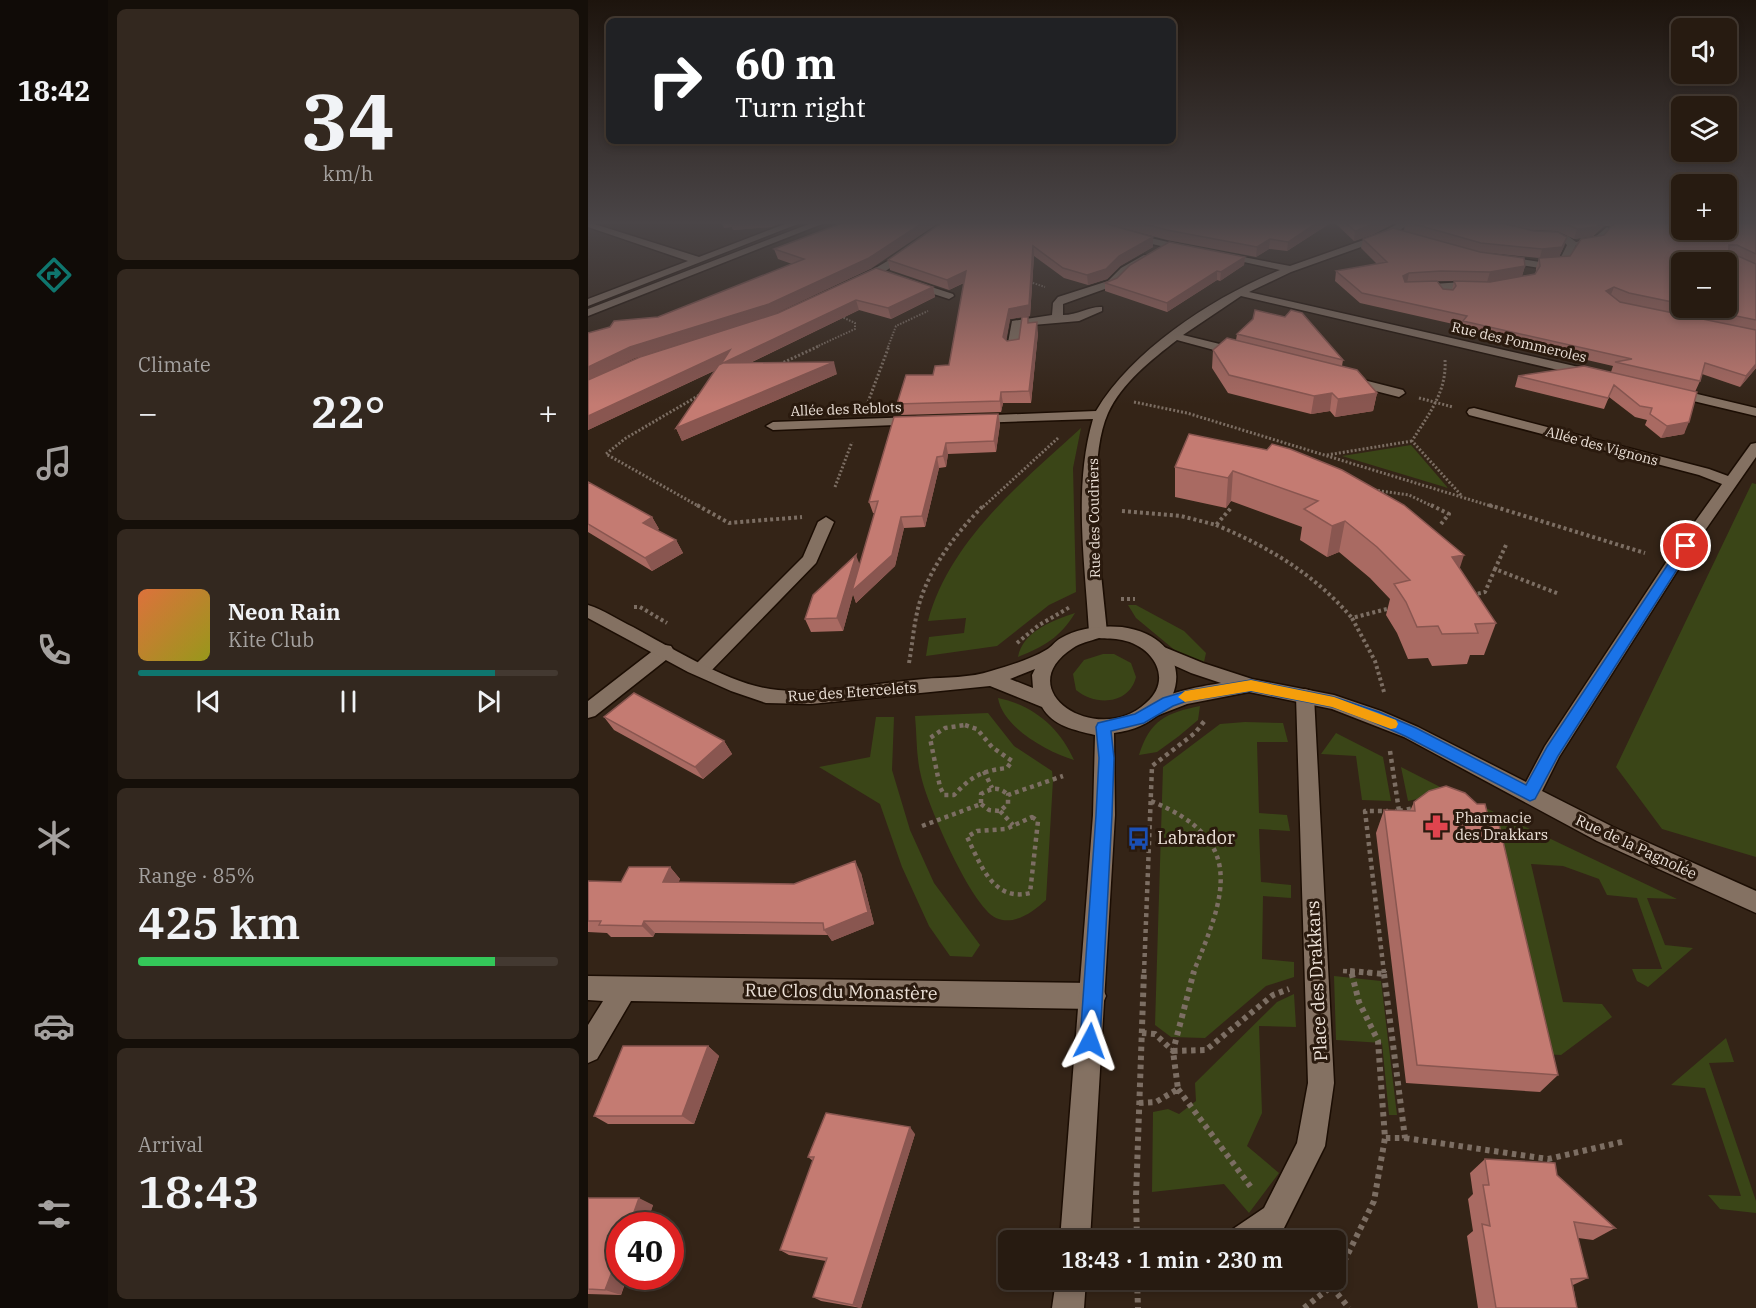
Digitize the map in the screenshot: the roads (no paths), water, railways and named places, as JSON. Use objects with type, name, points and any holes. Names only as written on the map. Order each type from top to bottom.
[{"type":"street","points":[[588,303],[640,283]]},
{"type":"street","points":[[588,313],[666,283]]},
{"type":"street","points":[[849,285],[857,283]]},
{"type":"street","points":[[909,283],[949,296]]},
{"type":"street","points":[[1058,318],[1058,303],[1062,299],[1113,283]]},
{"type":"street","name":"Rue des Coudriers","points":[[1098,632],[1091,509],[1091,458],[1100,415],[1109,398],[1140,365],[1175,336],[1240,293],[1261,283]]},
{"type":"street","points":[[1439,286],[1447,296]]},
{"type":"street","points":[[1407,288],[1487,287]]},
{"type":"street","name":"Rue des Pommeroles","points":[[1240,293],[1605,377]]},
{"type":"street","points":[[1013,348],[1016,323],[1079,318],[1098,309]]},
{"type":"street","points":[[1175,336],[1252,356]]},
{"type":"street","points":[[1331,376],[1399,393]]},
{"type":"street","points":[[1663,390],[1756,412]]},
{"type":"street","name":"Allée des Vignons","points":[[1474,412],[1704,472],[1730,482]]},
{"type":"street","points":[[964,420],[1100,415]]},
{"type":"street","name":"Allée des Reblots","points":[[773,426],[929,421]]},
{"type":"street","points":[[1530,794],[1552,752],[1730,482],[1756,447]]},
{"type":"street","points":[[702,669],[810,559],[826,522]]},
{"type":"street","name":"Rue des Etercelets","points":[[588,611],[702,669],[762,695],[787,698],[811,698],[990,680],[1051,655]]},
{"type":"street","points":[[1098,632],[1120,632],[1136,636],[1159,651],[1197,668],[1251,686],[1198,693],[1168,702],[1138,719],[1104,727],[1085,726],[1071,721],[1051,708],[1041,687],[1041,675],[1051,655],[1076,637],[1098,632]]},
{"type":"street","points":[[588,711],[665,651]]},
{"type":"street","points":[[1151,711],[1161,701],[1170,679],[1167,664],[1159,651]]},
{"type":"street","name":"Rue des Etercelets","points":[[990,680],[1046,701]]},
{"type":"street","name":"Rue de la Pagnolée","points":[[1251,686],[1334,702],[1374,716],[1411,732],[1605,834],[1756,902]]},
{"type":"street","name":"Place des Drakkars","points":[[1258,1230],[1274,1218],[1311,1146],[1322,1083],[1305,696]]},
{"type":"street","points":[[1076,1230],[1104,815],[1106,758],[1104,727]]},
{"type":"street","name":"Rue Clos du Monastère","points":[[588,988],[1093,996]]},
{"type":"street","points":[[588,1050],[624,989]]},
{"type":"street","points":[[1068,1308],[1070,1290]]},
{"type":"place","name":"Pharmacie des Drakkars","points":[[1437,827]]},
{"type":"place","name":"Labrador","points":[[1139,838]]}]
